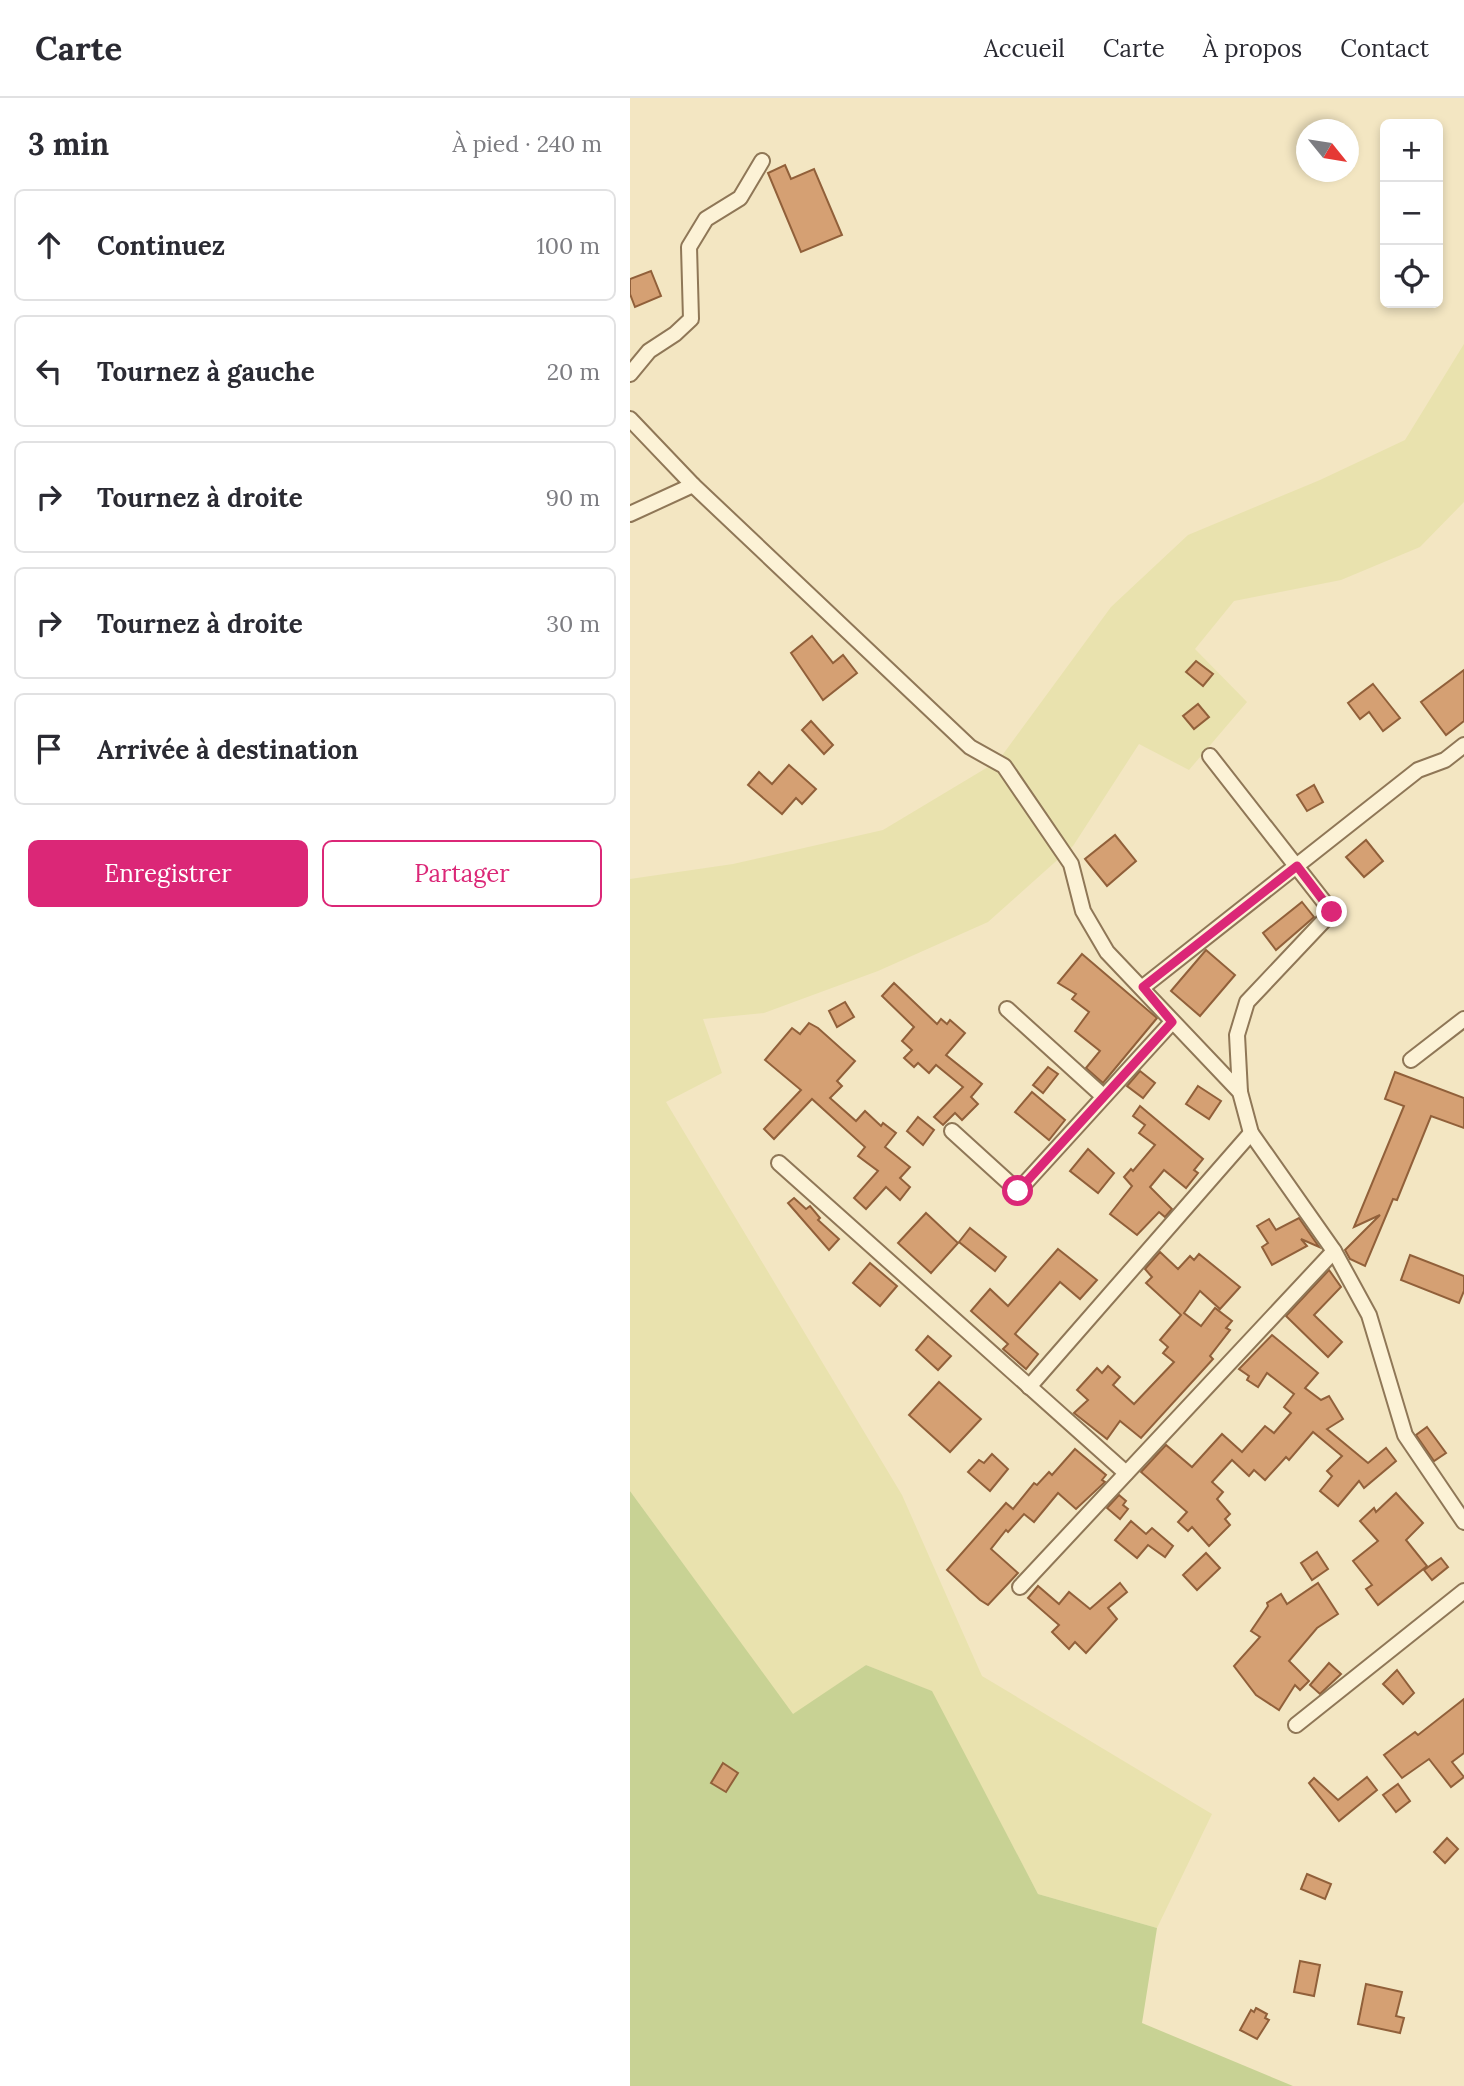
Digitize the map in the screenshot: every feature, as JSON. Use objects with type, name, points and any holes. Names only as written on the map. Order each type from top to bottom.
[{"type":"street","points":[[630,374],[649,351],[675,334],[691,319],[689,247],[705,219],[740,198],[762,161]]},
{"type":"street","points":[[630,419],[693,485],[970,747],[1004,766],[1071,864],[1083,911],[1107,952],[1240,1092]]},
{"type":"street","points":[[630,514],[693,485]]},
{"type":"street","points":[[1143,987],[1418,770],[1445,760],[1464,745]]},
{"type":"street","points":[[1210,756],[1332,912],[1247,1002],[1237,1035],[1240,1092],[1251,1133],[1335,1251],[1369,1315],[1405,1435],[1464,1522]]},
{"type":"street","points":[[1007,1009],[1103,1096]]},
{"type":"street","points":[[1411,1060],[1464,1019]]},
{"type":"street","points":[[952,1131],[1018,1191],[1172,1022]]},
{"type":"street","points":[[1029,1387],[1251,1133]]},
{"type":"street","points":[[779,1163],[1126,1473]]},
{"type":"street","points":[[1020,1587],[1335,1251]]},
{"type":"street","points":[[1296,1725],[1464,1591]]},
{"type":"shaded area","points":[[1464,344],[1464,502],[1420,547],[1341,580],[1234,601],[1195,649],[1247,702],[1189,770],[1139,744],[1073,846],[988,922],[878,971],[764,1013],[703,1019],[722,1073],[666,1102],[902,1495],[982,1676],[1212,1814],[1157,1928],[1038,1894],[931,1691],[866,1665],[793,1715],[630,1491],[630,879],[733,864],[883,830],[998,761],[1111,607],[1188,535],[1320,480],[1405,440]]},
{"type":"green space","points":[[630,1491],[793,1714],[866,1665],[932,1691],[1038,1894],[1157,1928],[1142,2023],[1293,2086],[630,2086]]},
{"type":"building","points":[[785,165],[791,179],[814,169],[842,235],[801,252],[768,173]]},
{"type":"building","points":[[651,271],[661,296],[635,307],[630,294],[630,279]]},
{"type":"building","points":[[812,636],[833,663],[843,655],[857,673],[823,700],[791,653]]},
{"type":"building","points":[[1196,661],[1213,674],[1203,686],[1186,672]]},
{"type":"building","points":[[1464,670],[1464,721],[1446,735],[1421,702]]},
{"type":"building","points":[[1373,684],[1400,718],[1383,731],[1369,712],[1360,719],[1348,703]]},
{"type":"building","points":[[1198,704],[1209,717],[1194,729],[1183,716]]},
{"type":"building","points":[[811,721],[833,745],[824,754],[802,730]]},
{"type":"building","points":[[789,765],[816,789],[802,804],[796,798],[782,814],[748,785],[759,772],[772,784]]},
{"type":"building","points":[[1314,785],[1323,802],[1307,811],[1297,795]]},
{"type":"building","points":[[1115,835],[1136,861],[1107,886],[1085,859]]},
{"type":"building","points":[[1366,840],[1383,861],[1364,877],[1346,857]]},
{"type":"building","points":[[1302,902],[1314,917],[1276,950],[1263,933]]},
{"type":"building","points":[[1206,950],[1235,975],[1200,1016],[1171,991]]},
{"type":"building","points":[[1082,954],[1157,1018],[1103,1083],[1086,1068],[1100,1051],[1075,1031],[1089,1012],[1072,999],[1076,994],[1058,983]]},
{"type":"building","points":[[894,983],[937,1024],[941,1019],[947,1024],[950,1020],[965,1033],[946,1055],[982,1084],[971,1097],[978,1104],[962,1120],[955,1113],[943,1125],[934,1117],[963,1087],[936,1065],[929,1073],[918,1063],[914,1067],[904,1058],[912,1050],[902,1041],[914,1027],[882,996]]},
{"type":"building","points":[[845,1002],[854,1017],[837,1027],[829,1011]]},
{"type":"building","points":[[809,1023],[855,1061],[837,1081],[842,1086],[830,1098],[856,1121],[865,1111],[881,1126],[883,1123],[896,1133],[885,1147],[910,1167],[900,1178],[910,1187],[900,1200],[886,1187],[866,1209],[854,1198],[878,1171],[858,1156],[865,1147],[812,1099],[774,1139],[764,1129],[801,1090],[765,1060],[792,1028],[800,1034]]},
{"type":"building","points":[[1048,1067],[1058,1074],[1043,1093],[1033,1085]]},
{"type":"building","points":[[1140,1071],[1155,1083],[1143,1098],[1127,1086]]},
{"type":"building","points":[[1395,1072],[1464,1098],[1464,1128],[1431,1116],[1397,1200],[1393,1199],[1365,1266],[1350,1259],[1345,1250],[1380,1215],[1354,1227],[1404,1106],[1385,1099]]},
{"type":"building","points":[[1198,1086],[1221,1101],[1209,1119],[1186,1104]]},
{"type":"building","points":[[1032,1092],[1065,1120],[1049,1140],[1015,1112]]},
{"type":"building","points":[[1140,1106],[1203,1159],[1194,1170],[1198,1173],[1186,1188],[1164,1170],[1150,1187],[1172,1209],[1165,1217],[1159,1212],[1137,1235],[1110,1214],[1132,1186],[1124,1177],[1131,1169],[1133,1171],[1155,1145],[1139,1133],[1145,1125],[1133,1116]]},
{"type":"building","points":[[918,1117],[934,1130],[923,1145],[907,1131]]},
{"type":"building","points":[[1088,1149],[1114,1173],[1098,1193],[1070,1171]]},
{"type":"building","points":[[794,1198],[806,1209],[810,1206],[820,1218],[818,1220],[839,1239],[829,1250],[788,1203]]},
{"type":"building","points":[[926,1213],[958,1243],[931,1273],[898,1243]]},
{"type":"building","points":[[1299,1218],[1319,1247],[1301,1239],[1307,1246],[1272,1265],[1262,1247],[1268,1243],[1257,1226],[1269,1219],[1276,1230]]},
{"type":"building","points":[[970,1228],[1006,1257],[995,1271],[959,1242]]},
{"type":"building","points":[[1058,1249],[1097,1280],[1080,1299],[1060,1282],[1015,1334],[1038,1354],[1026,1369],[1003,1349],[1008,1344],[971,1311],[990,1289],[1008,1306]]},
{"type":"building","points":[[1160,1252],[1178,1269],[1190,1256],[1194,1260],[1199,1254],[1240,1287],[1220,1309],[1200,1291],[1184,1313],[1201,1326],[1215,1308],[1232,1321],[1226,1328],[1230,1330],[1210,1356],[1213,1359],[1141,1438],[1120,1421],[1107,1439],[1074,1413],[1088,1400],[1077,1390],[1097,1368],[1102,1373],[1108,1366],[1120,1377],[1113,1385],[1134,1404],[1174,1362],[1163,1353],[1168,1347],[1160,1340],[1181,1315],[1146,1283],[1152,1277],[1145,1269]]},
{"type":"building","points":[[1410,1255],[1464,1276],[1464,1291],[1459,1303],[1401,1280]]},
{"type":"building","points":[[870,1263],[897,1286],[880,1306],[853,1283]]},
{"type":"building","points":[[1329,1270],[1341,1287],[1314,1315],[1342,1342],[1328,1357],[1286,1316]]},
{"type":"building","points":[[1272,1335],[1318,1373],[1305,1388],[1321,1400],[1329,1396],[1343,1419],[1327,1429],[1368,1463],[1386,1448],[1396,1461],[1364,1488],[1359,1481],[1338,1506],[1320,1491],[1332,1476],[1327,1471],[1342,1456],[1313,1432],[1289,1460],[1286,1457],[1265,1480],[1254,1470],[1249,1476],[1232,1460],[1212,1482],[1223,1492],[1217,1499],[1230,1514],[1225,1519],[1230,1525],[1209,1546],[1192,1527],[1188,1531],[1178,1522],[1187,1512],[1141,1472],[1166,1445],[1192,1467],[1222,1434],[1242,1452],[1265,1426],[1274,1433],[1291,1413],[1284,1407],[1294,1394],[1267,1373],[1258,1387],[1247,1380],[1249,1376],[1239,1369]]},
{"type":"building","points":[[928,1336],[951,1356],[938,1370],[916,1350]]},
{"type":"building","points":[[939,1382],[981,1419],[950,1452],[909,1415]]},
{"type":"building","points":[[1427,1427],[1446,1453],[1434,1461],[1416,1435]]},
{"type":"building","points":[[1075,1449],[1106,1475],[1102,1480],[1105,1482],[1076,1509],[1058,1493],[1034,1522],[1024,1514],[1008,1532],[1006,1530],[991,1549],[1018,1573],[988,1605],[947,1570],[1006,1503],[1013,1509],[1034,1483],[1037,1485],[1049,1472],[1052,1475]]},
{"type":"building","points":[[992,1454],[1008,1469],[990,1491],[968,1472],[979,1460],[984,1463]]},
{"type":"building","points":[[1396,1493],[1423,1523],[1406,1540],[1427,1566],[1378,1605],[1366,1589],[1372,1585],[1353,1561],[1378,1541],[1360,1521],[1374,1508],[1376,1512]]},
{"type":"building","points":[[1119,1495],[1126,1501],[1123,1505],[1128,1509],[1120,1519],[1107,1508]]},
{"type":"building","points":[[1131,1521],[1146,1534],[1152,1528],[1173,1546],[1165,1557],[1148,1545],[1137,1558],[1115,1540]]},
{"type":"building","points":[[1317,1552],[1328,1569],[1312,1580],[1301,1563]]},
{"type":"building","points":[[1206,1553],[1220,1568],[1197,1590],[1183,1575]]},
{"type":"building","points":[[1441,1558],[1448,1567],[1432,1580],[1424,1570]]},
{"type":"building","points":[[1120,1583],[1127,1592],[1108,1608],[1117,1619],[1086,1653],[1075,1642],[1069,1649],[1052,1632],[1059,1625],[1028,1598],[1038,1586],[1059,1604],[1069,1592],[1090,1609]]},
{"type":"building","points":[[1318,1583],[1338,1614],[1317,1628],[1289,1661],[1309,1681],[1300,1690],[1295,1685],[1279,1710],[1256,1695],[1234,1666],[1260,1637],[1251,1631],[1268,1606],[1267,1603],[1281,1594],[1287,1604]]},
{"type":"building","points":[[1329,1663],[1341,1674],[1320,1694],[1310,1685]]},
{"type":"building","points":[[1397,1670],[1414,1693],[1403,1704],[1383,1684]]},
{"type":"building","points":[[1464,1699],[1464,1753],[1452,1762],[1464,1777],[1451,1787],[1429,1759],[1402,1778],[1384,1755],[1415,1732],[1418,1735]]},
{"type":"building","points":[[723,1763],[738,1773],[726,1792],[711,1783]]},
{"type":"building","points":[[1367,1777],[1377,1790],[1339,1821],[1309,1783],[1314,1778],[1338,1800]]},
{"type":"building","points":[[1398,1784],[1410,1801],[1396,1812],[1383,1795]]},
{"type":"building","points":[[1447,1838],[1458,1849],[1445,1863],[1434,1852]]},
{"type":"building","points":[[1307,1874],[1331,1884],[1325,1899],[1301,1889]]},
{"type":"building","points":[[1300,1961],[1320,1965],[1314,1996],[1294,1992]]},
{"type":"building","points":[[1366,1984],[1402,1992],[1396,2016],[1404,2018],[1400,2033],[1358,2024]]},
{"type":"building","points":[[1256,2008],[1267,2014],[1265,2018],[1269,2020],[1257,2039],[1240,2030],[1251,2010],[1254,2012]]},
{"type":"route","points":[[1018,1191],[1172,1022],[1143,987],[1297,866],[1332,912]]}]
